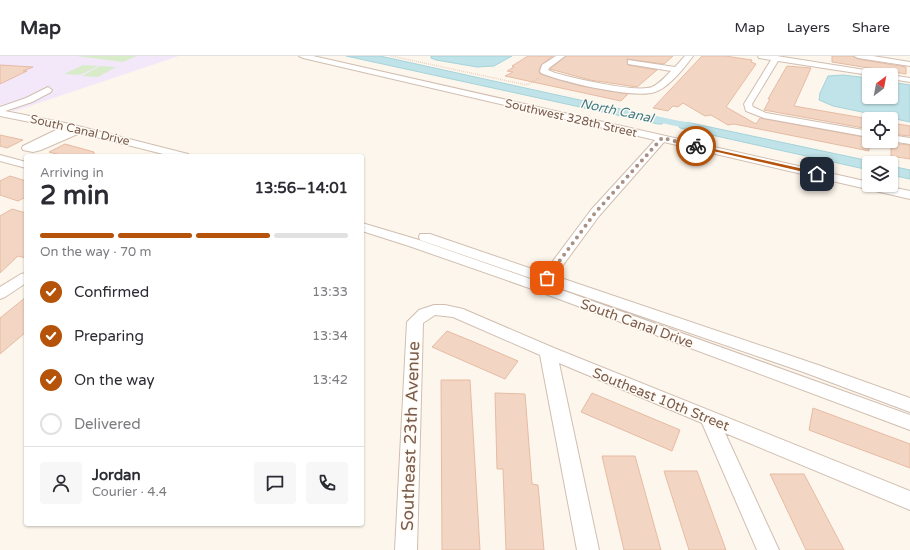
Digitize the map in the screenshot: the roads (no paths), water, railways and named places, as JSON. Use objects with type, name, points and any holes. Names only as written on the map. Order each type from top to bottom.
[{"type":"street","name":"Southwest 328th Street","points":[[303,56],[910,195]]},
{"type":"street","name":"Southwest 328th Street","points":[[328,56],[862,175]]},
{"type":"street","points":[[561,56],[543,69],[547,73],[624,90],[645,92],[658,88],[689,56]]},
{"type":"street","points":[[762,56],[862,72]]},
{"type":"street","points":[[862,56],[910,64]]},
{"type":"street","points":[[776,58],[748,104],[749,109],[764,115],[862,133]]},
{"type":"street","points":[[631,62],[676,70]]},
{"type":"street","points":[[898,77],[910,80]]},
{"type":"street","points":[[0,110],[29,100],[48,90]]},
{"type":"street","name":"South Canal Drive","points":[[0,113],[175,154]]},
{"type":"street","name":"South Canal Drive","points":[[0,119],[57,133]]},
{"type":"street","points":[[72,131],[37,148],[27,148],[57,133],[72,131]]},
{"type":"street","name":"South Canal Drive","points":[[72,131],[144,154]]},
{"type":"street","points":[[547,278],[595,213],[662,138]]},
{"type":"street","points":[[898,139],[910,141]]},
{"type":"street","points":[[0,158],[24,164]]},
{"type":"street","points":[[898,183],[910,186]]},
{"type":"street","name":"South Canal Drive","points":[[364,217],[804,366],[910,405]]},
{"type":"street","name":"South Canal Drive","points":[[364,228],[414,243],[538,286],[910,423]]},
{"type":"street","points":[[0,294],[24,278]]},
{"type":"street","name":"Southeast 10th Street","points":[[414,322],[427,311],[445,309],[910,501]]},
{"type":"street","name":"Southeast 23th Avenue","points":[[406,550],[414,322]]},
{"type":"street","points":[[548,352],[588,550]]},
{"type":"street","points":[[710,418],[768,550]]},
{"type":"water","name":"North Canal","points":[[346,56],[380,56],[666,119],[662,124],[658,124]]},
{"type":"water","points":[[431,56],[512,56],[494,66],[477,67],[436,60],[431,58]]},
{"type":"water","points":[[843,75],[862,77],[862,104],[898,104],[898,83],[910,85],[910,122],[898,120],[898,112],[862,112],[833,106],[819,100],[820,93],[828,76]]},
{"type":"water","name":"North Canal","points":[[681,122],[691,123],[862,159],[862,168],[680,128],[677,125]]},
{"type":"water","points":[[898,167],[910,170],[910,179],[898,176]]},
{"type":"waterway","name":"North Canal","points":[[646,117],[699,128]]}]
